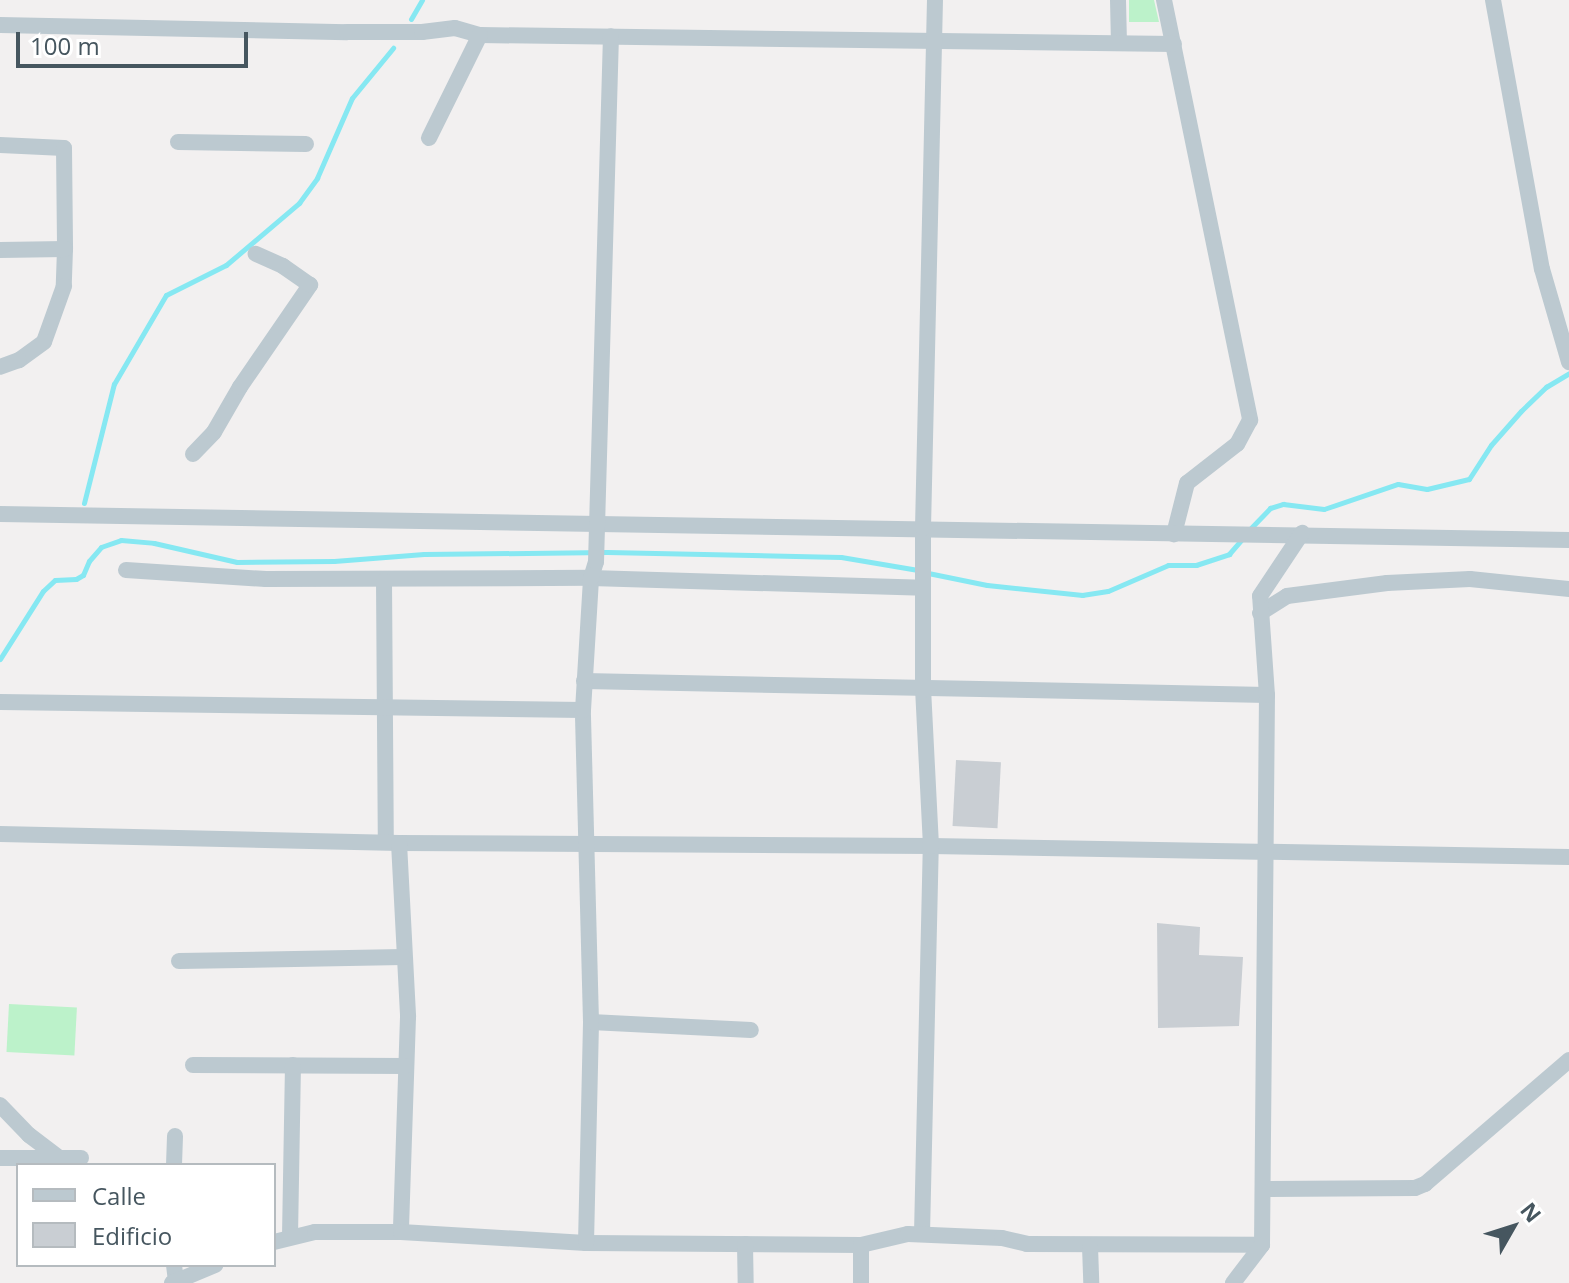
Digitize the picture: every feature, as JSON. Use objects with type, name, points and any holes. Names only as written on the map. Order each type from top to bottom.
[{"type":"street","points":[[922,1234],[931,846],[923,690],[923,528],[935,0]]},
{"type":"street","points":[[1118,0],[1119,43]]},
{"type":"street","points":[[1164,0],[1250,420],[1237,444],[1187,483],[1174,534]]},
{"type":"street","points":[[1493,0],[1542,269],[1569,362]]},
{"type":"street","points":[[0,25],[347,32],[422,32],[455,28],[480,35],[935,38],[1174,44]]},
{"type":"street","points":[[429,138],[480,35]]},
{"type":"street","points":[[586,1243],[591,1022],[583,710],[591,578],[596,562],[611,36]]},
{"type":"street","points":[[178,142],[306,144]]},
{"type":"street","points":[[0,145],[64,148],[65,249],[64,286],[44,342],[19,360],[0,367]]},
{"type":"street","points":[[0,250],[65,249]]},
{"type":"street","points":[[193,454],[214,432],[240,387],[310,285],[283,266],[256,254]]},
{"type":"street","points":[[0,514],[596,521],[1569,540]]},
{"type":"street","points":[[1233,1283],[1262,1245],[1265,1189],[1267,695],[1260,596],[1302,533]]},
{"type":"street","points":[[126,570],[266,579],[591,578],[923,588]]},
{"type":"street","points":[[1260,613],[1287,596],[1387,583],[1470,579],[1569,589]]},
{"type":"street","points":[[384,581],[392,842],[408,1017],[401,1232]]},
{"type":"street","points":[[584,681],[1267,695]]},
{"type":"street","points":[[0,702],[583,710]]},
{"type":"street","points":[[0,834],[392,842],[1267,850],[1569,857]]},
{"type":"street","points":[[179,961],[403,957]]},
{"type":"street","points":[[591,1022],[751,1030]]},
{"type":"street","points":[[1265,1189],[1415,1188],[1425,1184],[1569,1060]]},
{"type":"street","points":[[193,1065],[405,1066]]},
{"type":"street","points":[[293,1065],[282,1239],[315,1232],[401,1232],[586,1243],[861,1245],[908,1234],[922,1234],[1090,1246],[1262,1245]]},
{"type":"street","points":[[0,1105],[29,1135],[57,1156]]},
{"type":"street","points":[[174,1163],[175,1136]]},
{"type":"street","points":[[0,1158],[81,1158]]},
{"type":"street","points":[[745,1244],[746,1283]]},
{"type":"street","points":[[861,1245],[861,1283]]},
{"type":"street","points":[[1090,1246],[1091,1283]]},
{"type":"street","points":[[174,1276],[208,1267]]},
{"type":"green space","points":[[1129,0],[1154,0],[1159,22],[1129,22]]},
{"type":"green space","points":[[9,1004],[77,1008],[74,1055],[6,1052]]},
{"type":"building","points":[[956,760],[1001,762],[997,828],[953,826]]},
{"type":"building","points":[[1157,923],[1200,927],[1199,955],[1243,957],[1239,1026],[1158,1028]]},
{"type":"waterway","points":[[411,19],[422,0]]},
{"type":"waterway","points":[[84,503],[114,384],[166,295],[226,265],[299,203],[317,178],[352,98],[393,48]]},
{"type":"waterway","points":[[1248,531],[1270,508],[1283,504],[1324,509],[1398,484],[1427,489],[1469,479],[1491,445],[1521,411],[1546,387],[1569,373]]},
{"type":"waterway","points":[[928,573],[987,585],[1082,595],[1108,591],[1168,565],[1196,565],[1229,554],[1242,539]]},
{"type":"waterway","points":[[0,659],[43,591],[55,580],[76,579],[83,575],[89,561],[101,547],[121,540],[154,543],[237,562],[334,561],[424,554],[607,552],[841,557],[918,570]]}]
